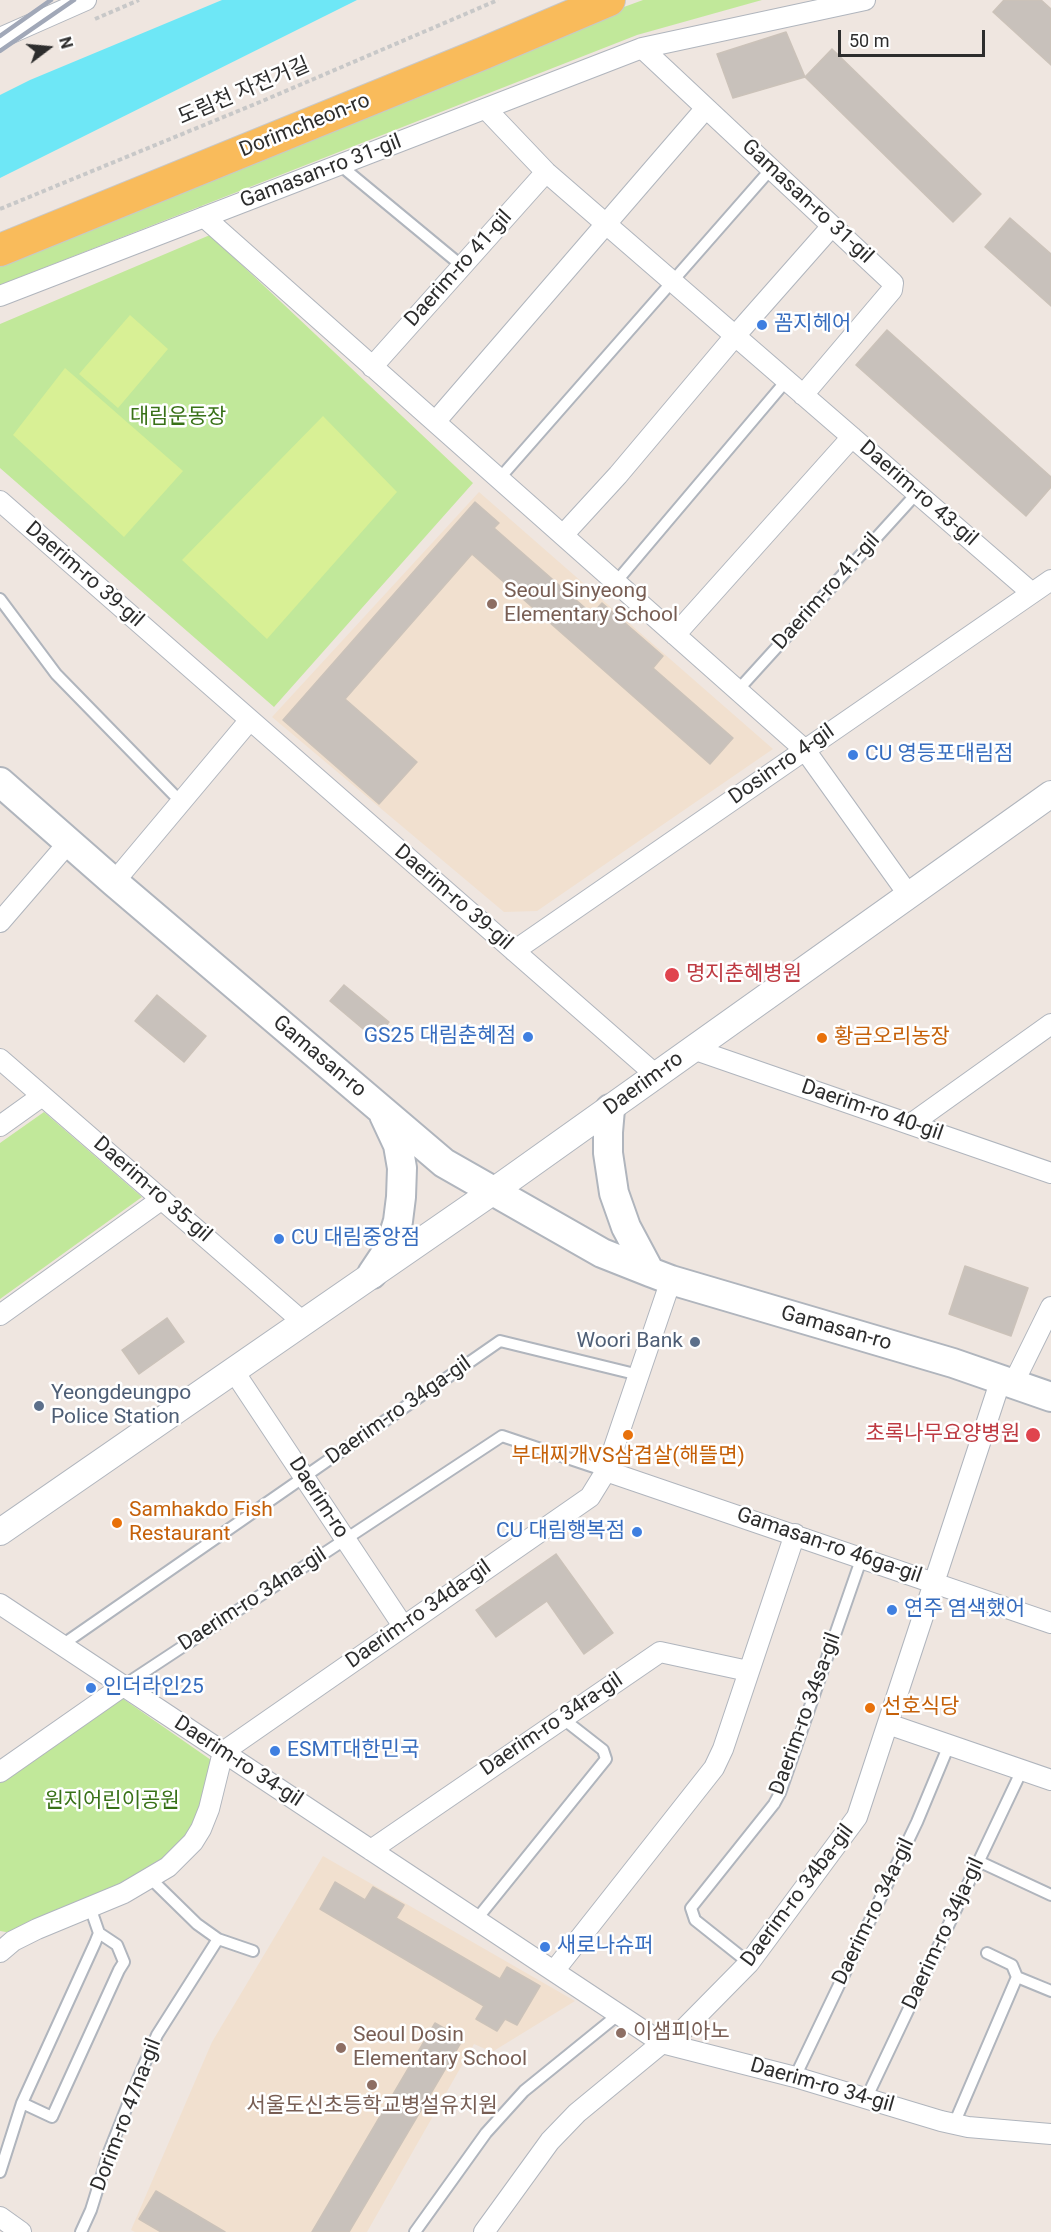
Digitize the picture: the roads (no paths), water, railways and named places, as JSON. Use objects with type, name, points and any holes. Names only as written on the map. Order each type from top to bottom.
[{"type":"main road","name":"Dorimcheon-ro","points":[[0,250],[609,0]]},
{"type":"main road","name":"Gamasan-ro","points":[[0,782],[444,1163],[602,1253],[661,1276],[953,1364],[1051,1397]]},
{"type":"main road","points":[[610,1108],[608,1153],[614,1192],[626,1227],[661,1276]]},
{"type":"main road","points":[[372,1274],[390,1247],[398,1221],[401,1197],[402,1168],[398,1145],[382,1110]]},
{"type":"street","points":[[0,38],[86,0]]},
{"type":"street","name":"Gamasan-ro 31-gil","points":[[0,296],[642,48],[865,0]]},
{"type":"street","name":"Gamasan-ro 31-gil","points":[[642,48],[893,283],[892,290],[803,395]]},
{"type":"street","points":[[435,422],[706,108]]},
{"type":"street","name":"Daerim-ro 43-gil","points":[[486,109],[546,172],[1032,593]]},
{"type":"street","name":"Daerim-ro 41-gil","points":[[372,367],[546,172]]},
{"type":"street","points":[[204,217],[805,750],[908,894]]},
{"type":"street","points":[[563,535],[618,475],[735,336],[832,226]]},
{"type":"street","points":[[675,635],[852,437]]},
{"type":"street","name":"Daerim-ro 39-gil","points":[[0,501],[656,1075]]},
{"type":"street","name":"Dosin-ro 4-gil","points":[[514,951],[1051,580]]},
{"type":"street","points":[[114,882],[249,721]]},
{"type":"street","name":"Daerim-ro","points":[[0,1532],[495,1190],[1051,794]]},
{"type":"street","points":[[0,922],[69,842]]},
{"type":"street","points":[[911,1124],[1051,1024]]},
{"type":"street","name":"Daerim-ro 40-gil","points":[[693,1049],[1051,1173]]},
{"type":"street","name":"Daerim-ro 35-gil","points":[[0,1059],[303,1322]]},
{"type":"street","points":[[0,1126],[42,1096]]},
{"type":"street","points":[[0,1315],[162,1199]]},
{"type":"street","points":[[606,1471],[639,1375],[661,1276]]},
{"type":"street","points":[[934,1582],[1007,1382],[1051,1307]]},
{"type":"street","name":"Daerim-ro","points":[[233,1370],[403,1626]]},
{"type":"street","name":"Gamasan-ro 46ga-gil","points":[[606,1471],[1051,1623]]},
{"type":"street","name":"Daerim-ro 34da-gil","points":[[223,1752],[590,1497],[606,1471]]},
{"type":"street","points":[[554,1971],[714,1768],[723,1749],[795,1534]]},
{"type":"street","name":"Daerim-ro 34ba-gil","points":[[484,2232],[557,2134],[577,2113],[662,2043],[678,2035],[749,1964],[857,1816],[934,1582]]},
{"type":"street","name":"Daerim-ro 34-gil","points":[[0,1604],[662,2043],[795,2077],[954,2124],[1051,2134]]},
{"type":"street","name":"Daerim-ro 34ra-gil","points":[[371,1850],[660,1652],[748,1671]]},
{"type":"street","points":[[0,1772],[123,1686]]},
{"type":"street","points":[[888,1724],[1051,1780]]},
{"type":"street","points":[[4,1944],[151,1879],[181,1856],[201,1829],[209,1809],[223,1752]]},
{"type":"street","points":[[0,2217],[21,2232]]},
{"type":"lane","points":[[499,479],[771,169]]},
{"type":"lane","name":"Gamasan-ro 31-gil","points":[[346,170],[462,266]]},
{"type":"lane","points":[[616,582],[786,381]]},
{"type":"lane","name":"Daerim-ro 41-gil","points":[[738,690],[917,493]]},
{"type":"lane","points":[[0,599],[56,674],[181,802]]},
{"type":"lane","name":"Daerim-ro 34ga-gil","points":[[62,1645],[500,1341],[639,1375]]},
{"type":"lane","name":"Daerim-ro 34na-gil","points":[[123,1686],[502,1436],[606,1471]]},
{"type":"lane","name":"Daerim-ro 34sa-gil","points":[[749,1964],[695,1920],[691,1908],[774,1804],[780,1793],[862,1557]]},
{"type":"lane","points":[[476,1920],[606,1759],[603,1750],[562,1718]]},
{"type":"lane","name":"Daerim-ro 34a-gil","points":[[795,2077],[917,1822],[949,1745]]},
{"type":"lane","name":"Daerim-ro 34ja-gil","points":[[866,2098],[1022,1770]]},
{"type":"lane","points":[[978,1861],[1051,1895]]},
{"type":"lane","points":[[151,1879],[197,1924],[218,1940],[253,1951]]},
{"type":"lane","points":[[22,2103],[52,2117],[118,1970],[124,1962],[117,1945],[99,1933],[90,1907]]},
{"type":"lane","points":[[0,2172],[22,2103],[99,1933]]},
{"type":"lane","name":"Dorim-ro 47na-gil","points":[[81,2232],[122,2121],[157,2036],[218,1940]]},
{"type":"lane","points":[[987,1953],[1012,1965],[1017,1977],[1051,1991]]},
{"type":"lane","points":[[954,2124],[1017,1977]]},
{"type":"lane","points":[[415,2232],[486,2133],[524,2091],[619,2014]]},
{"type":"water","points":[[222,0],[357,0],[0,178],[0,95],[30,80]]},
{"type":"railway","points":[[0,36],[51,0]]},
{"type":"railway","points":[[0,51],[74,0]]},
{"type":"place","name":"꼼지헤어","points":[[762,325]]},
{"type":"place","name":"Seoul Sinyeong Elementary School","points":[[492,604]]},
{"type":"place","name":"CU 영등포대림점","points":[[853,755]]},
{"type":"place","name":"명지춘혜병원","points":[[672,975]]},
{"type":"place","name":"GS25 대림춘혜점","points":[[528,1037]]},
{"type":"place","name":"황금오리농장","points":[[822,1038]]},
{"type":"place","name":"CU 대림중앙점","points":[[279,1239]]},
{"type":"place","name":"Woori Bank","points":[[695,1342]]},
{"type":"place","name":"Yeongdeungpo Police Station","points":[[39,1406]]},
{"type":"place","name":"부대찌개VS삼겹살(해뜰면)","points":[[628,1435]]},
{"type":"place","name":"초록나무요양병원","points":[[1033,1435]]},
{"type":"place","name":"Samhakdo Fish Restaurant","points":[[117,1523]]},
{"type":"place","name":"CU 대림행복점","points":[[637,1532]]},
{"type":"place","name":"연주 염색했어","points":[[892,1610]]},
{"type":"place","name":"인더라인25","points":[[91,1688]]},
{"type":"place","name":"선호식당","points":[[870,1708]]},
{"type":"place","name":"ESMT대한민국","points":[[275,1751]]},
{"type":"place","name":"새로나슈퍼","points":[[545,1947]]},
{"type":"place","name":"이샘피아노","points":[[621,2033]]},
{"type":"place","name":"Seoul Dosin Elementary School","points":[[341,2048]]},
{"type":"place","name":"서울도신초등학교병설유치원","points":[[372,2085]]},
{"type":"park label","name":"대림운동장","points":[[178,418]]},
{"type":"park label","name":"원지어린이공원","points":[[112,1802]]}]
